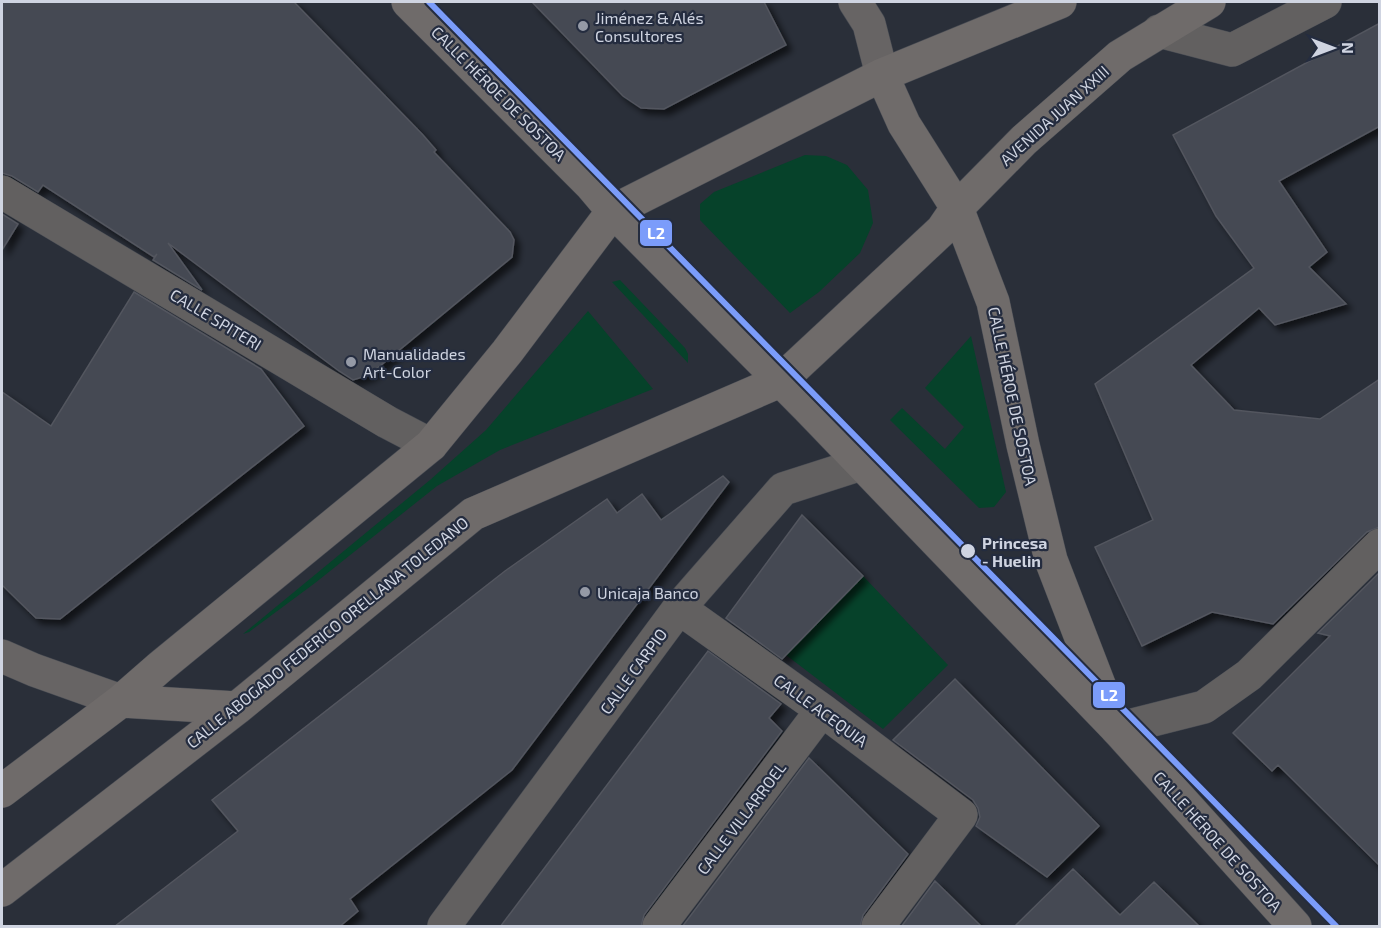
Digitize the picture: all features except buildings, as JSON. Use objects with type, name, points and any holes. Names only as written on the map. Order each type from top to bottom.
[{"type":"main road","name":"CALLE HÉROE DE SOSTOA","points":[[408,2],[591,185],[613,211],[1116,729],[1295,927]]},
{"type":"main road","points":[[2,791],[121,701],[431,445],[507,352],[613,211],[882,75],[1060,2]]},
{"type":"main road","name":"AVENIDA JUAN XXIII","points":[[780,381],[942,230],[957,208],[1024,140],[1120,56],[1209,2]]},
{"type":"main road","name":"CALLE HÉROE DE SOSTOA","points":[[882,75],[904,124],[957,208],[993,302],[1023,445],[1051,560],[1116,729]]},
{"type":"main road","name":"CALLE ABOGADO FEDERICO ORELLANA TOLEDANO","points":[[2,890],[237,708],[473,514],[780,381]]},
{"type":"main road","points":[[121,701],[237,708]]},
{"type":"street","points":[[855,2],[869,24],[882,75]]},
{"type":"street","points":[[1159,31],[1232,50],[1325,2]]},
{"type":"street","name":"CALLE SPITERI","points":[[2,192],[387,422],[431,445]]},
{"type":"street","name":"CALLE CARPIO","points":[[444,927],[680,608],[783,489],[861,464]]},
{"type":"street","points":[[1116,729],[1204,707],[1249,675],[1380,545]]},
{"type":"street","name":"CALLE ACEQUIA","points":[[680,608],[822,710],[961,815],[878,927]]},
{"type":"street","points":[[2,656],[121,701]]},
{"type":"street","name":"CALLE VILLARROEL","points":[[659,927],[822,710]]},
{"type":"green space","points":[[805,155],[826,156],[847,165],[868,190],[873,223],[860,253],[819,292],[790,313],[700,220],[700,204],[714,192]]},
{"type":"green space","points":[[620,280],[685,348],[688,363],[612,282]]},
{"type":"green space","points":[[588,311],[653,389],[500,450],[437,486],[315,583],[249,632],[243,634],[430,480],[486,430]]},
{"type":"green space","points":[[971,336],[1006,492],[994,507],[979,508],[890,420],[902,408],[945,449],[964,427],[925,388]]},
{"type":"green space","points":[[863,576],[948,665],[883,729],[786,655]]},
{"type":"transit line","name":"L2","points":[[429,2],[1336,926]]},
{"type":"place","name":"Jiménez & Alés Consultores","points":[[583,26]]},
{"type":"place","name":"Manualidades Art-Color","points":[[351,362]]},
{"type":"place","name":"Princesa - Huelin","points":[[968,551]]},
{"type":"place","name":"Unicaja Banco","points":[[585,592]]}]
